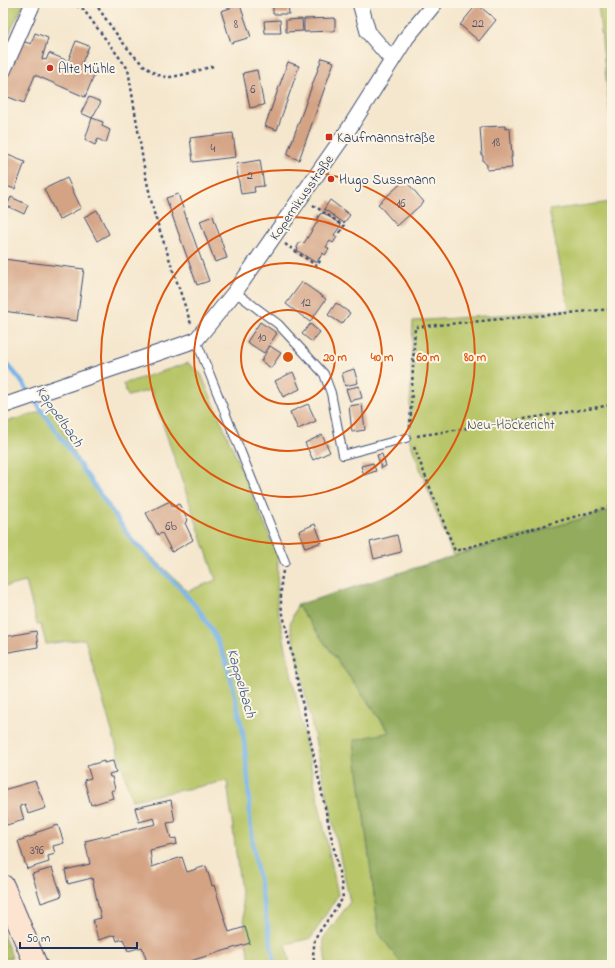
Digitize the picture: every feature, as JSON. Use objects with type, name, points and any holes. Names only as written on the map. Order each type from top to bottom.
[{"type":"main road","points":[[3,886],[36,965]]},
{"type":"street","points":[[3,71],[33,3]]},
{"type":"street","points":[[360,3],[368,32],[392,60]]},
{"type":"street","name":"Kopernikusstraße","points":[[196,340],[235,292],[350,127],[407,37],[435,3]]},
{"type":"street","points":[[3,406],[196,340]]},
{"type":"lane","points":[[235,292],[278,324],[324,374],[331,393],[343,455],[408,438]]},
{"type":"lane","points":[[196,340],[285,562]]},
{"type":"path","points":[[71,3],[83,9],[128,69],[145,173],[154,213],[196,340]]},
{"type":"path","points":[[95,3],[131,52],[143,65],[153,72],[166,77],[214,66]]},
{"type":"path","points":[[301,197],[344,226],[340,232],[338,230]]},
{"type":"path","points":[[274,236],[317,266],[321,259],[319,258]]},
{"type":"path","points":[[612,309],[415,327],[408,438],[455,551],[612,506]]},
{"type":"path","points":[[408,438],[612,405]]},
{"type":"path","points":[[285,562],[281,582],[281,605],[340,874],[343,898],[315,938],[313,955],[315,965]]},
{"type":"green space","points":[[3,3],[24,3],[6,40],[3,39]]},
{"type":"green space","points":[[598,3],[612,3],[612,134]]},
{"type":"green space","name":"Neu-Höckericht","points":[[612,202],[612,510],[453,556],[409,439],[413,321],[569,310],[549,210]]},
{"type":"green space","points":[[188,363],[201,374],[278,556],[277,606],[338,895],[311,938],[286,944],[290,965],[250,965],[227,781],[132,800],[85,639],[46,644],[41,625],[37,624],[26,582],[3,587],[3,423],[52,408],[79,462],[133,539],[188,591],[216,580],[151,390],[128,396],[123,384]]},
{"type":"green space","points":[[612,510],[612,965],[402,965],[379,933],[354,740],[390,732],[297,605],[453,556]]},
{"type":"green space","points":[[297,605],[390,733],[354,740],[379,933],[402,965],[326,965],[323,939],[350,902],[290,624]]},
{"type":"green space","points":[[3,934],[12,957],[3,960]]},
{"type":"building","points":[[273,3],[288,3],[289,14],[273,14]]},
{"type":"building","points":[[310,3],[338,3],[338,5],[310,6]]},
{"type":"building","points":[[477,4],[496,20],[479,41],[460,25]]},
{"type":"building","points":[[240,5],[251,37],[231,43],[221,11]]},
{"type":"building","points":[[335,18],[335,31],[304,32],[304,19]]},
{"type":"building","points":[[302,19],[303,31],[286,32],[286,20]]},
{"type":"building","points":[[280,20],[281,33],[265,33],[264,21]]},
{"type":"building","name":"Alte Mühle","points":[[35,33],[48,38],[42,59],[46,60],[49,53],[68,61],[76,41],[89,46],[81,65],[96,71],[85,97],[35,75],[24,103],[3,95],[3,89],[22,41],[31,44]]},
{"type":"building","points":[[322,58],[334,62],[299,160],[287,155]]},
{"type":"building","points":[[288,62],[299,66],[277,130],[265,126]]},
{"type":"building","points":[[257,70],[264,105],[250,108],[243,73]]},
{"type":"building","points":[[89,97],[101,102],[92,118],[81,113]]},
{"type":"building","points":[[92,118],[103,122],[102,126],[110,130],[106,143],[98,139],[95,145],[85,140]]},
{"type":"building","points":[[505,126],[505,129],[510,128],[512,168],[487,170],[487,165],[483,161],[482,156],[480,127]]},
{"type":"building","points":[[233,133],[236,157],[193,162],[190,138]]},
{"type":"building","points":[[3,153],[25,162],[15,189],[6,186],[3,194]]},
{"type":"building","points":[[260,160],[264,186],[254,187],[255,192],[241,194],[236,164]]},
{"type":"building","points":[[67,178],[81,208],[59,220],[44,189]]},
{"type":"building","points":[[405,180],[424,202],[397,226],[378,204]]},
{"type":"building","points":[[178,194],[209,281],[197,285],[166,198]]},
{"type":"building","points":[[11,197],[28,205],[24,214],[7,206]]},
{"type":"building","points":[[330,200],[350,215],[344,223],[324,209]]},
{"type":"building","points":[[97,210],[109,234],[97,241],[84,217]]},
{"type":"building","points":[[324,213],[341,225],[334,235],[337,237],[333,243],[330,241],[326,247],[329,249],[325,255],[323,253],[316,263],[298,251],[297,247],[300,242],[304,243],[318,221],[317,219],[320,214]]},
{"type":"building","points":[[213,216],[227,258],[215,262],[200,221]]},
{"type":"building","points":[[3,259],[84,269],[77,321],[3,311]]},
{"type":"building","points":[[302,282],[326,299],[310,322],[286,304]]},
{"type":"building","points":[[336,303],[350,313],[342,324],[328,315]]},
{"type":"building","points":[[260,322],[277,333],[264,353],[247,342]]},
{"type":"building","points":[[310,324],[320,332],[312,342],[302,334]]},
{"type":"building","points":[[270,346],[281,353],[271,368],[261,361]]},
{"type":"building","points":[[354,369],[358,383],[345,386],[342,373]]},
{"type":"building","points":[[293,372],[300,389],[283,397],[275,381]]},
{"type":"building","points":[[359,386],[362,398],[350,401],[346,389]]},
{"type":"building","points":[[308,404],[316,421],[298,429],[290,412]]},
{"type":"building","points":[[362,404],[365,430],[352,432],[349,406]]},
{"type":"building","points":[[322,435],[330,452],[313,460],[305,443]]},
{"type":"building","points":[[382,454],[386,466],[381,468],[377,455]]},
{"type":"building","points":[[373,463],[376,471],[364,475],[361,466]]},
{"type":"building","points":[[170,501],[173,507],[179,504],[188,520],[185,523],[193,540],[172,552],[162,533],[158,535],[146,513]]},
{"type":"building","points":[[315,524],[322,542],[305,548],[299,531]]},
{"type":"building","points":[[397,535],[401,552],[374,559],[370,542]]},
{"type":"building","points":[[36,631],[38,647],[3,653],[3,637]]},
{"type":"building","points":[[104,761],[104,763],[113,761],[116,772],[109,774],[110,777],[112,777],[115,789],[111,791],[113,798],[91,805],[84,780],[91,778],[87,766]]},
{"type":"building","points":[[35,781],[46,808],[28,814],[25,804],[20,806],[24,820],[3,826],[3,790]]},
{"type":"building","points":[[171,800],[175,822],[167,823],[171,839],[176,838],[177,844],[150,850],[152,867],[182,857],[187,872],[206,866],[212,886],[214,885],[229,932],[245,927],[250,943],[177,965],[148,965],[142,947],[128,951],[123,939],[117,941],[115,935],[98,940],[93,920],[101,918],[92,878],[68,884],[65,870],[90,864],[85,841],[156,824],[154,818],[139,822],[135,808]]},
{"type":"building","points":[[58,825],[64,843],[53,846],[55,854],[48,856],[49,862],[27,869],[18,841]]},
{"type":"building","points":[[52,868],[62,896],[41,903],[32,874]]},
{"type":"waterway","name":"Kappelbach","points":[[3,359],[19,378],[132,540],[182,590],[201,613],[214,634],[226,661],[243,732],[248,778],[250,819],[255,859],[275,965]]},
{"type":"place","name":"Alte Mühle","points":[[50,68]]},
{"type":"place","name":"Kaufmannstraße","points":[[329,137]]},
{"type":"place","name":"Hugo Sussmann","points":[[331,179]]}]
